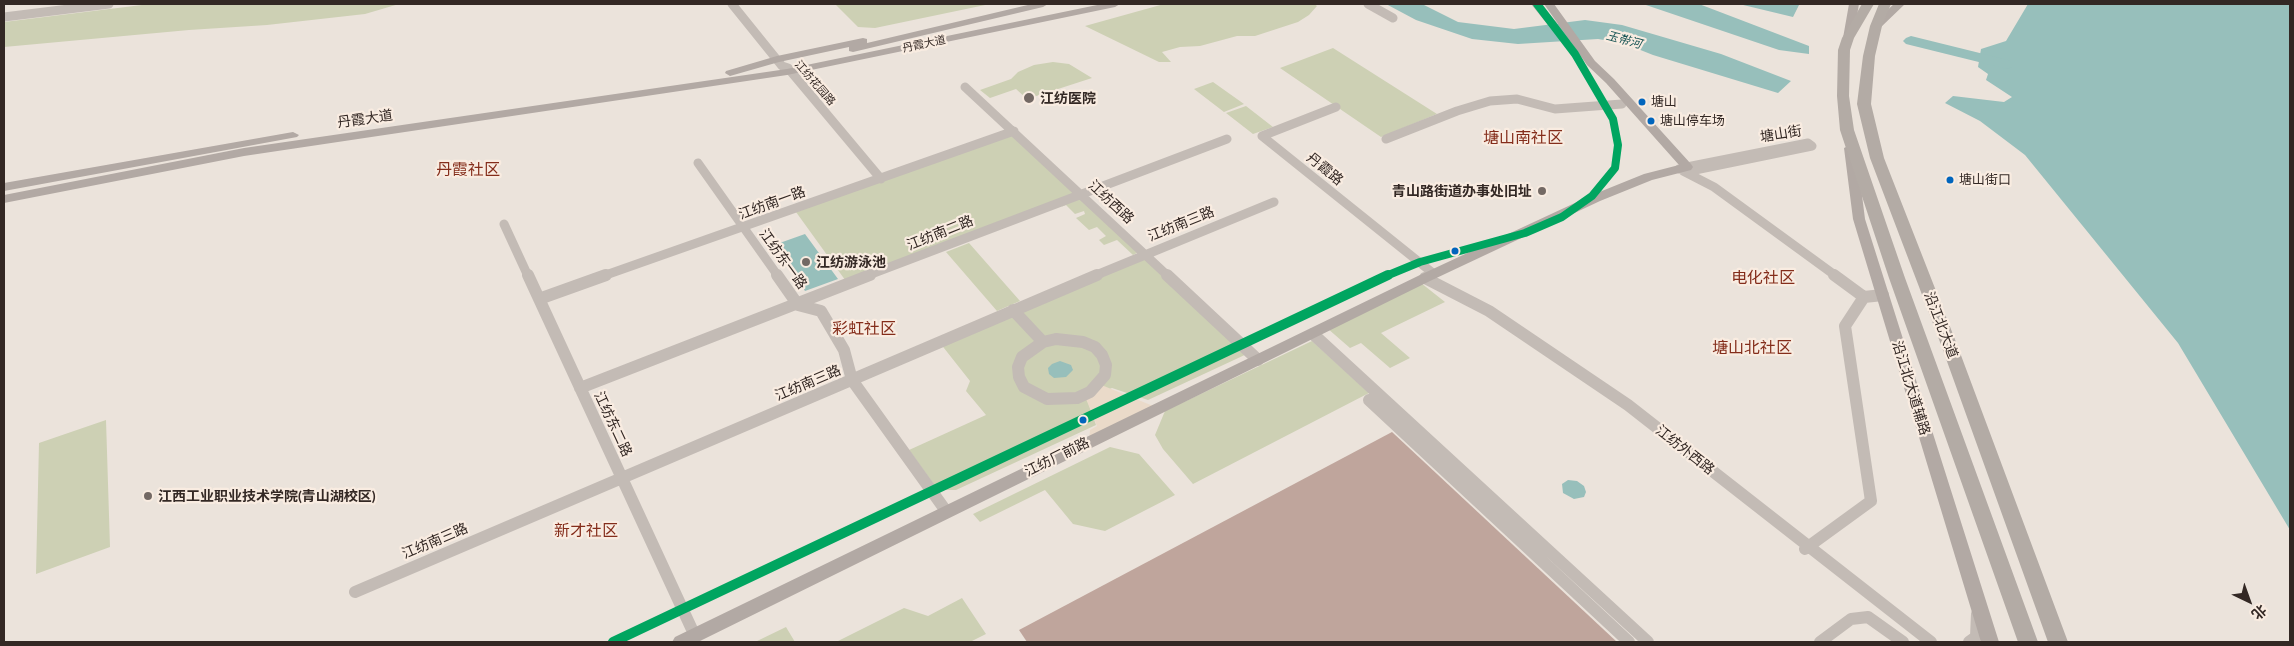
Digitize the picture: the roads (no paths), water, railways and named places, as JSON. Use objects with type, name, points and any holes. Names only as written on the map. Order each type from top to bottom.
[{"type":"highway","name":"沿江北大道","points":[[1868,4],[1848,38],[1844,50],[1843,96],[1848,130],[1897,278],[2028,642]]},
{"type":"highway","name":"沿江北大道","points":[[1885,4],[1876,26],[1869,56],[1864,104],[1877,158],[1948,342],[2058,642]]},
{"type":"main road","name":"丹霞大道","points":[[785,66],[1024,4]]},
{"type":"main road","name":"丹霞大道","points":[[785,66],[1043,4]]},
{"type":"main road","name":"丹霞大道","points":[[4,186],[246,142],[732,76],[1084,4]]},
{"type":"main road","name":"丹霞大道","points":[[4,199],[244,152],[732,76],[1115,4]]},
{"type":"main road","points":[[1536,4],[1683,168]]},
{"type":"main road","points":[[1549,4],[1580,52],[1622,104],[1683,168]]},
{"type":"main road","points":[[1848,38],[1854,4]]},
{"type":"main road","points":[[1876,26],[1900,4]]},
{"type":"main road","name":"沿江北大道辅路","points":[[1848,130],[1859,218],[1990,642]]},
{"type":"main road","name":"塘山街","points":[[1426,277],[1596,198],[1648,178],[1683,168]]},
{"type":"main road","name":"江纺厂前路","points":[[688,639],[1426,277]]},
{"type":"street","points":[[4,17],[109,4]]},
{"type":"street","name":"江纺花园路","points":[[732,4],[881,179]]},
{"type":"street","points":[[1368,4],[1394,18]]},
{"type":"street","name":"江纺西路","points":[[965,87],[1081,193],[1258,360]]},
{"type":"street","points":[[1386,140],[1457,111],[1490,101],[1517,99],[1556,109],[1622,104]]},
{"type":"street","name":"丹霞路","points":[[1336,107],[1262,136],[1426,277]]},
{"type":"street","name":"江纺南一路","points":[[539,299],[1014,131]]},
{"type":"street","name":"江纺南二路","points":[[580,388],[798,305],[1081,193],[1227,139]]},
{"type":"street","name":"塘山街","points":[[1808,143],[1812,146],[1695,170],[1683,168],[1808,143]]},
{"type":"street","name":"江纺东一路","points":[[698,163],[798,305],[821,311],[844,350],[852,380],[946,512]]},
{"type":"street","points":[[1683,168],[1714,188],[1864,298],[1883,295]]},
{"type":"street","name":"江纺南三路","points":[[355,592],[1012,310],[1274,202]]},
{"type":"street","name":"江纺东二路","points":[[504,224],[622,478],[688,639]]},
{"type":"street","name":"江纺外西路","points":[[1426,277],[1487,314],[1623,409],[1931,642]]},
{"type":"street","points":[[1806,548],[1870,501],[1845,326],[1864,298]]},
{"type":"street","points":[[1012,310],[1043,342]]},
{"type":"street","points":[[1313,334],[1648,642]]},
{"type":"street","points":[[1056,339],[1070,339],[1094,347],[1102,355],[1106,365],[1105,375],[1090,392],[1069,399],[1047,399],[1034,394],[1021,382],[1018,367],[1022,357],[1043,342],[1056,339]]},
{"type":"street","points":[[1369,400],[1629,642]]},
{"type":"street","name":"江纺外西路","points":[[1806,548],[1920,642]]},
{"type":"street","points":[[1969,642],[1976,637],[1978,602]]},
{"type":"street","points":[[1820,642],[1851,620],[1868,617],[1902,642]]},
{"type":"water","name":"玉带河","points":[[1386,4],[1422,4],[1458,22],[1514,29],[1585,20],[1622,25],[1721,54],[1791,81],[1778,93],[1653,55],[1623,43],[1598,39],[1518,44],[1472,39],[1416,20]]},
{"type":"water","points":[[1643,4],[1699,4],[1809,46],[1809,54],[1779,50]]},
{"type":"water","points":[[1739,4],[1794,4],[1799,5],[1793,17]]},
{"type":"water","points":[[2028,4],[2290,4],[2290,530],[2178,343],[2025,155],[1980,121],[1945,103],[1953,96],[2004,102],[2012,97],[1986,80],[1988,74],[1978,67],[1981,49],[2006,41]]},
{"type":"water","name":"江纺游泳池","points":[[805,234],[838,279],[805,291],[774,245]]},
{"type":"water","points":[[1060,361],[1071,365],[1073,370],[1066,377],[1054,378],[1049,374],[1048,368]]},
{"type":"water","points":[[1568,480],[1577,481],[1584,486],[1586,492],[1584,497],[1574,499],[1563,493],[1562,484]]},
{"type":"waterway","points":[[1911,41],[2007,64]]},
{"type":"place","name":"江纺医院","points":[[1029,98]]},
{"type":"place","name":"塘山","points":[[1642,102]]},
{"type":"place","name":"塘山停车场","points":[[1651,121]]},
{"type":"place","name":"塘山街口","points":[[1950,180]]},
{"type":"place","name":"青山路街道办事处旧址","points":[[1542,191]]},
{"type":"place","name":"江纺游泳池","points":[[806,262]]},
{"type":"place","name":"江西工业职业技术学院(青山湖校区)","points":[[148,496]]},
{"type":"district","name":"塘山南社区","points":[[1523,138]]},
{"type":"district","name":"丹霞社区","points":[[468,170]]},
{"type":"district","name":"电化社区","points":[[1763,278]]},
{"type":"district","name":"彩虹社区","points":[[864,329]]},
{"type":"district","name":"塘山北社区","points":[[1752,348]]},
{"type":"district","name":"新才社区","points":[[586,531]]}]
